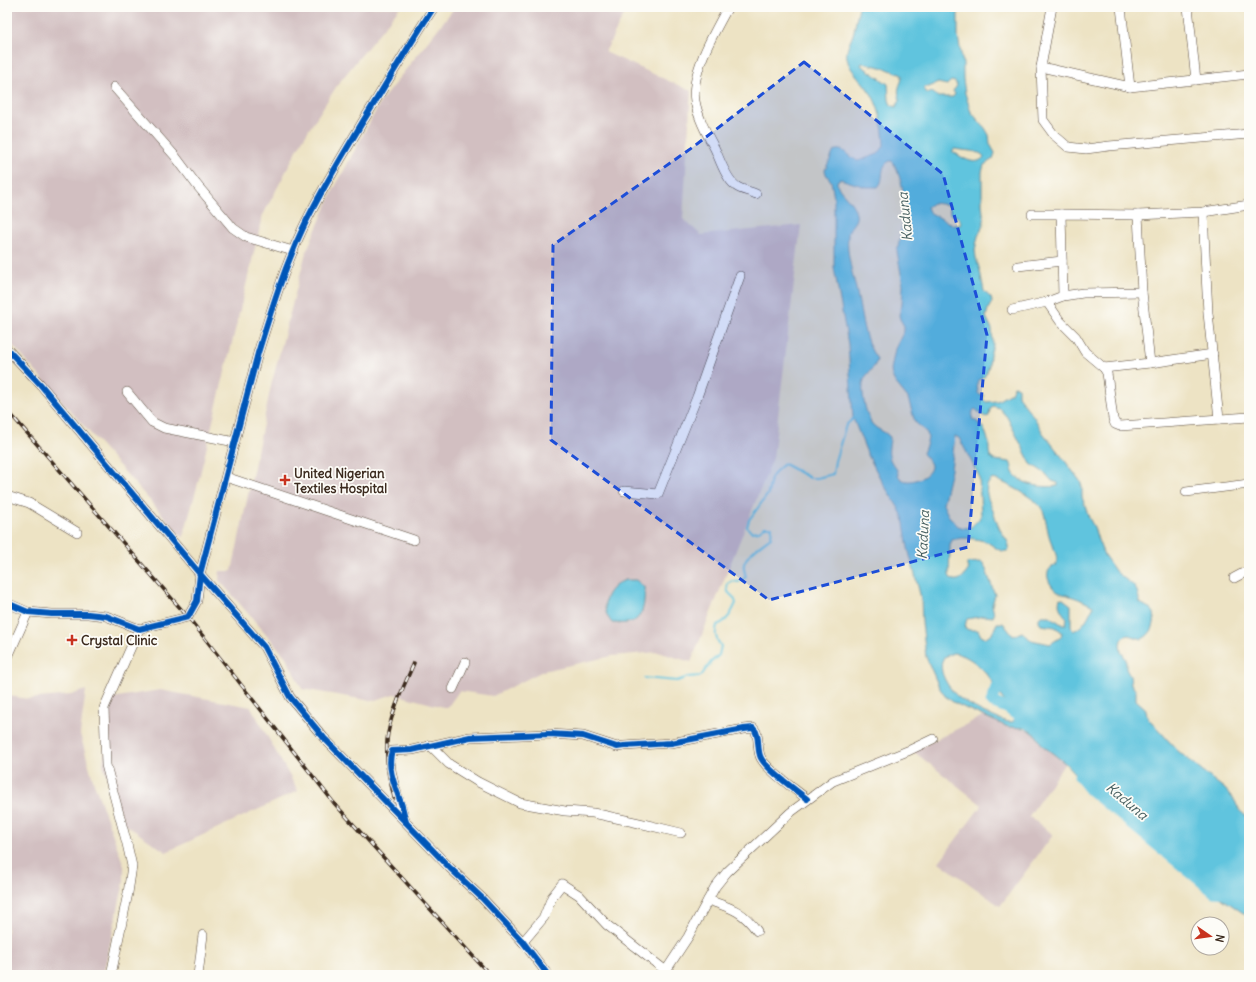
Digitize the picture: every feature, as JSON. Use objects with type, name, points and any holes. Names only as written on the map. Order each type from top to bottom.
[{"type":"street","points":[[7,603],[28,612],[106,616],[139,629],[188,617],[196,602],[200,574],[258,353],[293,251],[303,228],[343,155],[407,48],[434,7]]},
{"type":"street","points":[[728,7],[699,67],[694,100],[700,118],[726,173],[736,186],[756,194]]},
{"type":"street","points":[[1052,7],[1041,67],[1043,120],[1054,136],[1068,147],[1086,149],[1249,134]]},
{"type":"street","points":[[1121,7],[1130,87]]},
{"type":"street","points":[[1188,7],[1196,80]]},
{"type":"street","points":[[1041,67],[1130,87],[1249,74]]},
{"type":"street","points":[[114,87],[175,156],[196,184],[233,228],[246,237],[293,251]]},
{"type":"street","points":[[1032,214],[1138,215],[1203,212],[1249,205]]},
{"type":"street","points":[[1203,212],[1208,313],[1219,419]]},
{"type":"street","points":[[1061,214],[1063,296]]},
{"type":"street","points":[[1138,215],[1142,292],[1150,363]]},
{"type":"street","points":[[1018,266],[1062,261]]},
{"type":"street","points":[[624,490],[658,494],[697,397],[740,276]]},
{"type":"street","points":[[1012,310],[1047,302],[1063,296],[1091,292],[1142,292]]},
{"type":"street","points":[[1047,302],[1060,321],[1076,337],[1085,352],[1104,368],[1107,373],[1113,419],[1115,424],[1120,426],[1249,417]]},
{"type":"street","points":[[7,349],[40,384],[200,574],[264,647],[290,697],[324,738],[450,868],[482,898],[523,942],[548,975]]},
{"type":"street","points":[[1104,368],[1212,354]]},
{"type":"street","points":[[127,392],[152,422],[164,428],[235,442]]},
{"type":"street","points":[[226,477],[414,540]]},
{"type":"street","points":[[1186,492],[1249,484]]},
{"type":"street","points":[[7,496],[29,504],[77,532]]},
{"type":"street","points":[[1234,578],[1249,570]]},
{"type":"street","points":[[7,659],[28,612]]},
{"type":"street","points":[[111,975],[132,866],[106,765],[104,708],[139,629]]},
{"type":"street","points":[[453,688],[464,662]]},
{"type":"street","points":[[406,822],[396,790],[390,756],[392,751],[412,750],[470,737],[549,734],[583,736],[617,747],[671,743],[753,728],[756,732],[761,760],[778,776],[807,799]]},
{"type":"street","points":[[523,942],[544,917],[552,897],[562,884],[579,896],[607,925],[664,973],[688,937],[715,887],[727,872],[776,825],[807,799],[833,781],[910,750],[933,739]]},
{"type":"street","points":[[430,745],[449,764],[478,782],[520,803],[565,811],[593,813],[681,833]]},
{"type":"street","points":[[708,900],[734,909],[748,918],[757,931]]},
{"type":"street","points":[[198,975],[203,935]]},
{"type":"highlighted area","points":[[804,62],[943,174],[987,335],[968,547],[769,600],[551,440],[553,245],[693,147]]},
{"type":"shaded area","points":[[7,7],[400,7],[338,84],[303,139],[263,215],[197,487],[183,538],[7,339]]},
{"type":"shaded area","points":[[455,7],[628,7],[605,52],[691,91],[683,219],[701,235],[801,225],[773,458],[691,662],[658,652],[612,656],[543,671],[493,696],[459,691],[447,708],[394,694],[372,701],[302,689],[286,657],[219,580],[220,571],[232,571],[271,386],[306,252],[333,191],[381,101]]},
{"type":"shaded area","points":[[86,690],[80,734],[94,783],[124,866],[124,882],[103,975],[7,975],[8,696],[29,699],[71,695]]},
{"type":"shaded area","points":[[160,690],[251,707],[298,791],[166,852],[123,823],[103,764],[112,698]]},
{"type":"shaded area","points":[[983,716],[1008,727],[1028,730],[1036,735],[1042,745],[1065,763],[1029,816],[1053,835],[1000,906],[939,862],[982,805],[913,751]]},
{"type":"water","points":[[859,7],[958,7],[958,37],[963,64],[965,93],[971,112],[985,128],[989,135],[990,144],[995,153],[993,159],[984,165],[982,172],[982,204],[984,223],[978,236],[975,250],[984,291],[991,298],[992,302],[986,317],[992,329],[993,345],[987,372],[984,377],[979,380],[977,385],[978,393],[980,395],[984,395],[983,399],[986,402],[997,401],[1011,393],[1014,386],[1018,387],[1018,396],[1034,417],[1043,433],[1080,481],[1082,487],[1082,497],[1104,555],[1116,572],[1134,586],[1140,603],[1151,609],[1154,613],[1154,625],[1145,637],[1142,639],[1128,635],[1123,637],[1121,640],[1121,652],[1126,659],[1126,669],[1130,676],[1131,684],[1136,691],[1136,700],[1145,708],[1148,718],[1177,750],[1225,789],[1235,801],[1239,810],[1249,819],[1249,917],[1217,895],[1196,874],[1087,787],[1065,763],[1042,745],[1036,735],[1025,728],[1008,727],[965,708],[945,696],[939,687],[926,657],[921,598],[908,548],[903,517],[867,453],[853,418],[848,344],[834,268],[834,198],[831,181],[825,170],[834,151],[843,151],[858,161],[878,154],[884,146],[882,123],[878,108],[867,88],[852,70],[847,58],[847,51],[854,31]],"holes":[[[862,63],[885,68],[902,75],[898,91],[900,100],[896,107],[891,105],[889,100],[888,84],[861,65]],[[951,81],[955,82],[957,86],[953,91],[955,94],[953,97],[938,97],[932,92],[927,94],[923,88],[938,83],[947,85]],[[955,149],[976,152],[984,157],[976,161],[963,158],[952,151]],[[890,161],[892,161],[895,165],[902,185],[906,210],[897,251],[903,285],[902,304],[899,315],[904,326],[904,331],[895,349],[891,370],[895,382],[908,398],[915,422],[927,433],[927,443],[923,453],[931,466],[927,474],[913,481],[904,480],[899,477],[897,470],[891,462],[889,456],[890,437],[872,424],[866,409],[863,396],[863,384],[865,377],[875,365],[877,359],[872,352],[866,336],[849,257],[848,232],[856,220],[855,209],[837,185],[837,181],[840,179],[866,187],[878,187],[882,180],[884,166]],[[933,203],[949,205],[950,214],[958,217],[961,222],[960,225],[953,225],[929,212],[927,207]],[[993,406],[999,408],[1007,417],[1031,464],[1046,474],[1052,481],[1058,483],[1058,486],[1047,487],[1025,482],[1014,474],[1010,462],[994,460],[990,457],[986,434],[982,426],[972,419],[973,411],[975,409],[985,417],[989,416],[990,409]],[[955,436],[959,438],[979,476],[981,515],[971,527],[965,528],[958,526],[948,515],[943,504],[951,470]],[[993,479],[1005,483],[1020,491],[1039,505],[1045,515],[1049,536],[1057,559],[1056,565],[1051,567],[1049,570],[1049,582],[1058,592],[1093,606],[1084,622],[1073,631],[1071,627],[1071,605],[1060,598],[1060,607],[1067,618],[1066,624],[1061,624],[1050,616],[1041,616],[1039,618],[1041,625],[1055,627],[1062,632],[1061,637],[1050,644],[1031,640],[1022,632],[1013,636],[1003,623],[997,623],[993,632],[985,638],[981,636],[978,630],[969,630],[965,628],[967,619],[984,616],[993,617],[994,614],[992,605],[995,595],[984,564],[981,562],[967,563],[966,564],[969,569],[963,576],[957,580],[951,579],[949,575],[950,545],[952,540],[964,538],[976,539],[987,542],[999,550],[1009,550],[1008,543],[998,526],[988,500],[987,490],[989,482]],[[953,653],[970,659],[985,672],[992,681],[1000,695],[1013,710],[1016,720],[1010,722],[998,719],[982,712],[961,699],[947,683],[941,667],[944,657]]]},
{"type":"water","points":[[625,580],[636,580],[644,587],[642,611],[640,616],[632,622],[612,623],[605,610],[606,598],[618,583]]},
{"type":"waterway","points":[[644,678],[677,681],[688,677],[701,676],[711,662],[719,655],[721,646],[716,636],[717,625],[727,619],[736,603],[734,598],[728,592],[727,584],[732,581],[739,582],[746,577],[744,567],[745,560],[755,549],[771,537],[772,527],[765,527],[759,531],[751,532],[747,527],[749,520],[768,494],[771,478],[784,464],[810,478],[833,474],[835,461],[846,425],[854,418]]},
{"type":"waterway","name":"Kaduna","points":[[1001,677],[991,702],[1007,708],[1028,724]]},
{"type":"waterway","name":"Kaduna","points":[[1079,776],[1090,790],[1214,892],[1249,894]]},
{"type":"railway","points":[[7,410],[188,617],[334,803],[490,975]]},
{"type":"railway","points":[[394,798],[387,757],[388,733],[396,706],[414,663]]},
{"type":"cycle path","points":[[7,603],[28,612],[106,616],[139,629],[188,617],[197,601],[200,574],[258,353],[278,290],[296,243],[331,175],[434,7]]},
{"type":"cycle path","points":[[7,349],[40,384],[200,574],[264,647],[290,697],[324,738],[450,868],[482,898],[523,942],[548,975]]},
{"type":"cycle path","points":[[406,822],[391,770],[390,757],[392,751],[412,750],[470,737],[549,734],[583,736],[617,747],[671,743],[753,728],[757,734],[759,750],[764,763],[775,774],[807,799]]},
{"type":"place","name":"United Nigerian Textiles Hospital","points":[[285,480]]},
{"type":"place","name":"Crystal Clinic","points":[[72,640]]}]
